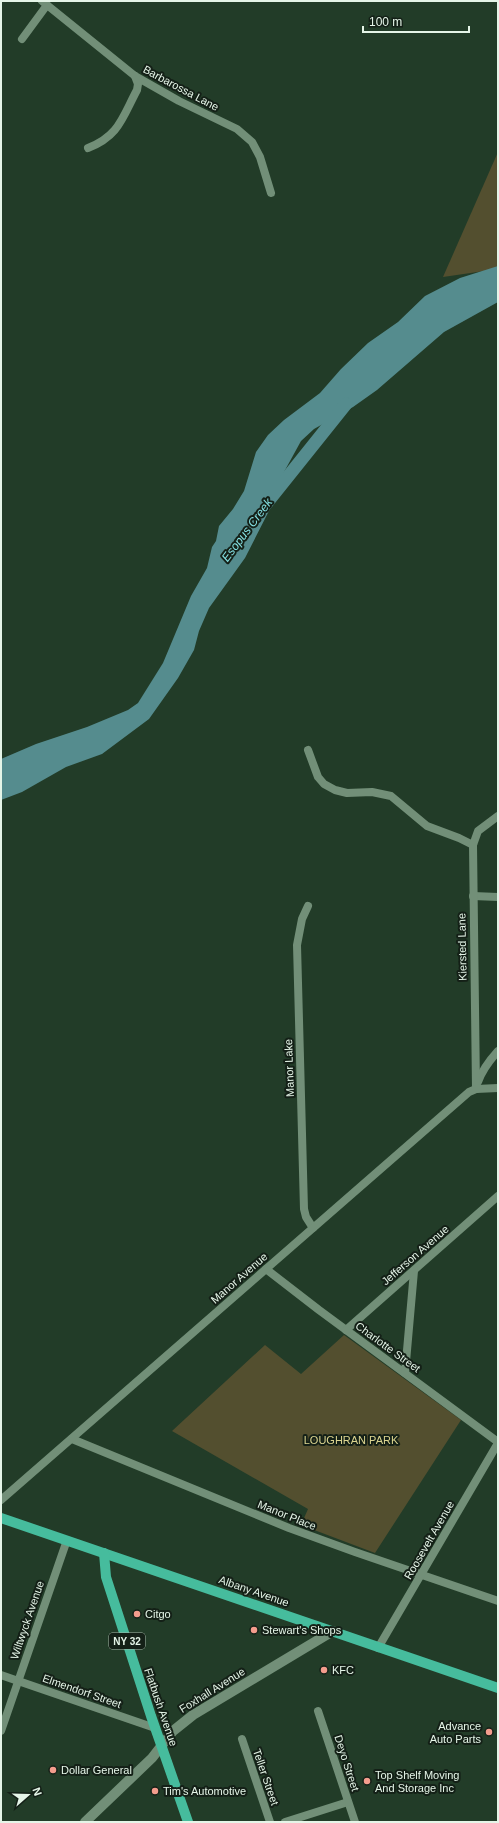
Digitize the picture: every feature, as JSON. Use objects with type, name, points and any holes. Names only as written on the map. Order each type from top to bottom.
[{"type":"main road","name":"Albany Avenue","points":[[1,1518],[498,1688]]},
{"type":"main road","name":"Flatbush Avenue","points":[[104,1553],[106,1577],[155,1728],[188,1822]]},
{"type":"street","points":[[22,39],[45,3]]},
{"type":"street","name":"Barbarossa Lane","points":[[45,3],[135,76],[179,101],[237,129],[252,142],[260,157],[271,193]]},
{"type":"street","points":[[88,148],[111,136],[118,127],[137,90],[138,84],[135,76]]},
{"type":"street","points":[[308,750],[318,776],[324,784],[335,790],[347,793],[372,792],[391,796],[427,826],[473,845]]},
{"type":"street","name":"Kiersted Lane","points":[[476,1089],[473,845],[478,831],[498,816]]},
{"type":"street","points":[[473,896],[498,896]]},
{"type":"street","name":"Manor Lake","points":[[308,906],[302,919],[297,945],[304,1209],[306,1217],[312,1228]]},
{"type":"street","points":[[498,1052],[488,1061],[480,1074],[476,1089],[498,1088]]},
{"type":"street","name":"Manor Avenue","points":[[1,1500],[312,1228],[470,1092],[476,1089]]},
{"type":"street","name":"Jefferson Avenue","points":[[346,1330],[498,1196]]},
{"type":"street","name":"Charlotte Street","points":[[266,1269],[498,1442]]},
{"type":"street","points":[[405,1373],[414,1271]]},
{"type":"street","name":"Manor Place","points":[[72,1439],[289,1528],[498,1600]]},
{"type":"street","name":"Roosevelt Avenue","points":[[378,1648],[498,1442]]},
{"type":"street","name":"Wiltwyck Avenue","points":[[1,1731],[67,1540]]},
{"type":"street","name":"Foxhall Avenue","points":[[85,1822],[152,1758],[173,1731],[193,1715],[333,1631]]},
{"type":"street","name":"Elmendorf Street","points":[[1,1675],[155,1728]]},
{"type":"street","name":"Deyo Street","points":[[318,1711],[355,1822]]},
{"type":"street","name":"Teller Street","points":[[242,1739],[270,1822]]},
{"type":"street","points":[[286,1822],[348,1802]]},
{"type":"green space","points":[[498,152],[498,269],[443,277]]},
{"type":"green space","name":"LOUGHRAN PARK","points":[[344,1335],[461,1420],[375,1553],[301,1525],[308,1509],[172,1431],[265,1345],[301,1374]]},
{"type":"water","points":[[498,266],[498,302],[444,332],[377,390],[353,407],[314,429],[301,441],[284,472],[273,503],[245,558],[209,608],[199,631],[194,650],[178,678],[149,719],[102,754],[66,767],[22,792],[1,800],[1,759],[36,744],[87,727],[128,710],[138,703],[163,663],[191,596],[207,568],[212,547],[216,541],[219,526],[233,509],[244,491],[256,452],[268,435],[284,420],[320,393],[341,369],[368,343],[398,322],[425,296],[460,278]]},
{"type":"waterway","name":"Esopus Creek","points":[[266,504],[346,404]]},
{"type":"place","name":"Citgo","points":[[137,1614]]},
{"type":"place","name":"Stewart's Shops","points":[[254,1630]]},
{"type":"place","name":"KFC","points":[[324,1670]]},
{"type":"place","name":"Advance Auto Parts","points":[[489,1732]]},
{"type":"place","name":"Dollar General","points":[[53,1770]]},
{"type":"place","name":"Top Shelf Moving And Storage Inc","points":[[367,1781]]},
{"type":"place","name":"Tim's Automotive","points":[[155,1791]]}]
